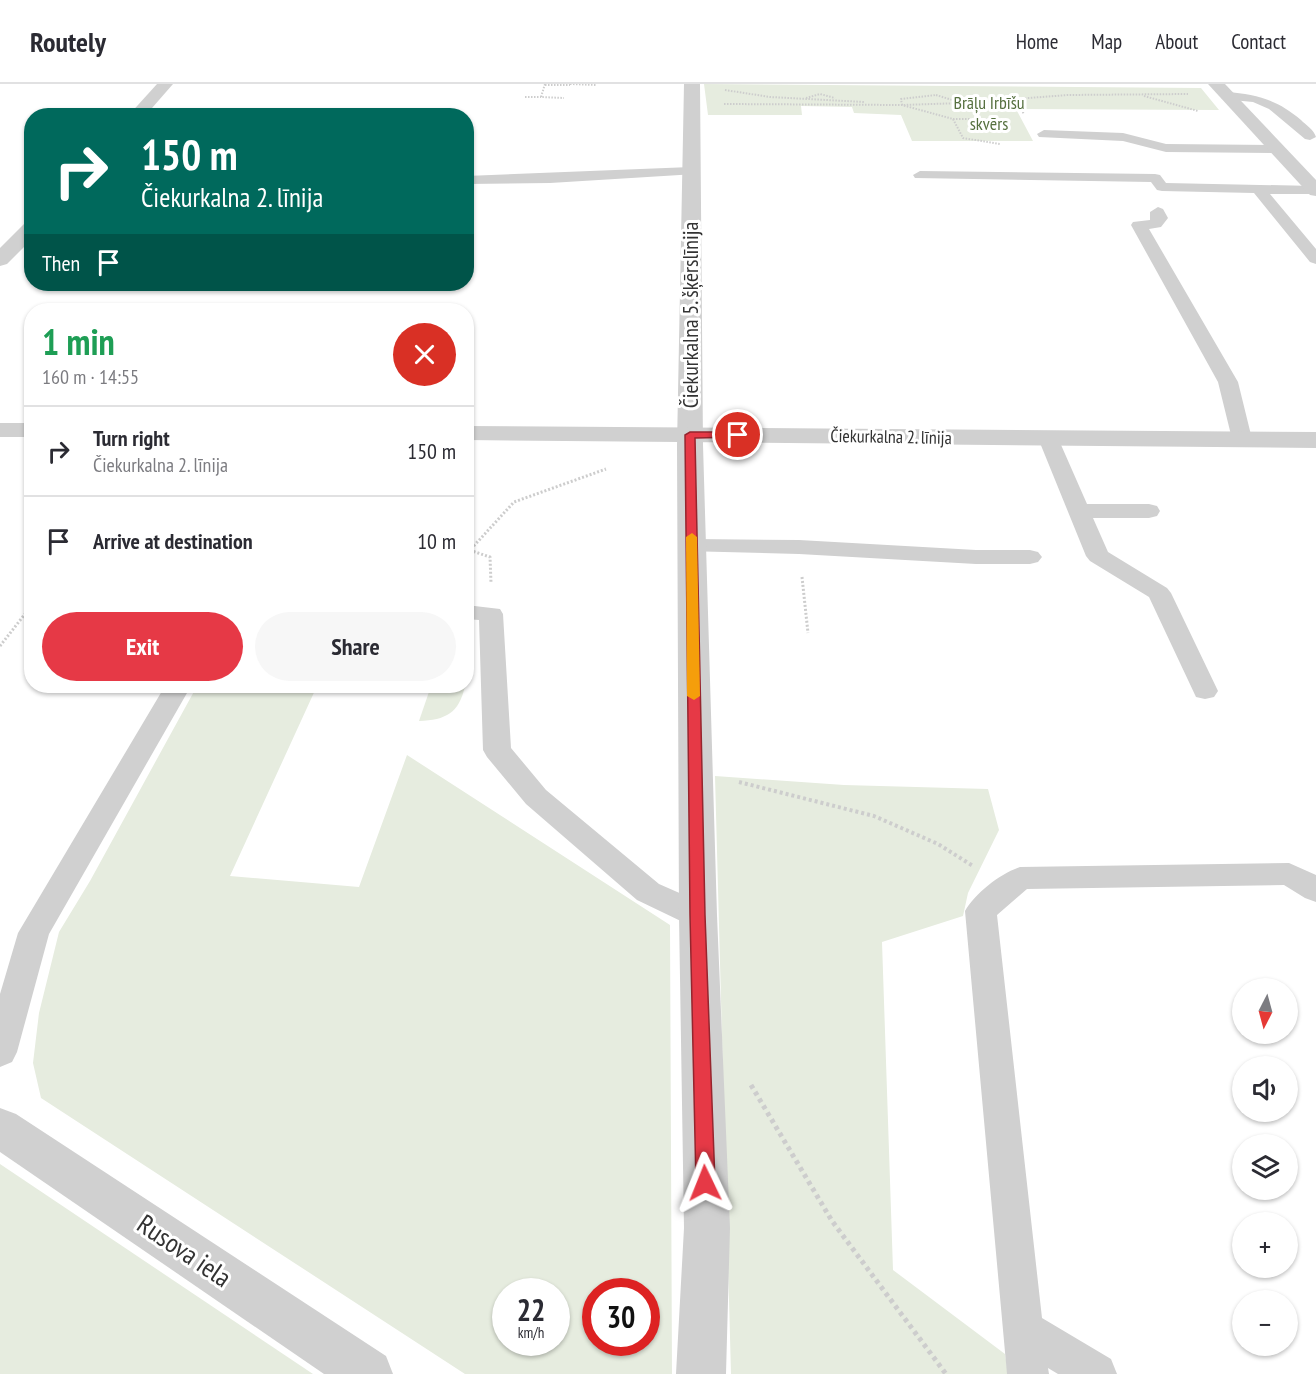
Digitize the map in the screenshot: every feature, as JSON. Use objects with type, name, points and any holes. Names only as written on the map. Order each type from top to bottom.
[{"type":"street","points":[[143,108],[165,84]]},
{"type":"street","name":"Čiekurkalna 5. šķērslīnija","points":[[692,84],[690,435],[706,1228],[701,1374]]},
{"type":"street","points":[[1222,90],[1316,190]]},
{"type":"street","points":[[0,260],[24,235]]},
{"type":"street","points":[[0,430],[24,430]]},
{"type":"street","name":"Čiekurkalna 2. līnija","points":[[474,433],[1316,440]]},
{"type":"street","name":"Rusova iela","points":[[0,1128],[368,1374]]},
{"type":"lane","points":[[1222,90],[1253,96],[1278,107],[1313,137]]},
{"type":"lane","points":[[1253,96],[1268,93]]},
{"type":"lane","points":[[1044,134],[1123,136],[1166,148],[1271,143],[1313,137]]},
{"type":"lane","points":[[474,180],[522,180],[631,168],[691,171]]},
{"type":"lane","points":[[920,175],[1155,178],[1162,187]]},
{"type":"lane","points":[[1162,187],[1316,190]]},
{"type":"lane","points":[[1162,187],[1157,210],[1160,218],[1155,224],[1139,225],[1228,382],[1242,439]]},
{"type":"lane","points":[[1257,189],[1316,259]]},
{"type":"lane","points":[[1048,438],[1098,556],[1159,592],[1205,690]]},
{"type":"lane","points":[[1079,511],[1149,511]]},
{"type":"lane","points":[[692,546],[799,547],[976,557],[1030,557]]},
{"type":"lane","points":[[479,613],[497,750],[536,796],[648,892],[698,915]]},
{"type":"lane","points":[[0,1052],[34,933],[174,693]]},
{"type":"lane","points":[[1028,1374],[981,911],[1020,878],[1289,874],[1316,890]]},
{"type":"lane","points":[[1023,1329],[1096,1374]]},
{"type":"path","points":[[541,97],[545,84],[596,85]]},
{"type":"path","points":[[722,90],[770,97],[835,99],[885,105]]},
{"type":"path","points":[[1136,94],[1201,112]]},
{"type":"path","points":[[691,103],[902,105],[1068,95],[1197,94]]},
{"type":"path","points":[[902,105],[901,99],[916,96],[945,97],[963,103]]},
{"type":"path","points":[[525,97],[564,98]]},
{"type":"path","points":[[902,105],[953,119],[1002,119]]},
{"type":"path","points":[[953,119],[963,138]]},
{"type":"path","points":[[474,544],[513,502],[611,467]]},
{"type":"path","points":[[799,547],[808,633]]},
{"type":"path","points":[[474,551],[490,557],[479,613]]},
{"type":"path","points":[[0,646],[24,615]]},
{"type":"path","points":[[747,1078],[832,1221],[946,1374]]},
{"type":"green space","name":"Brāļu Irbīšu skvērs","points":[[704,84],[1201,88],[1219,110],[1016,109],[1033,141],[912,141],[901,115],[854,113],[852,107],[801,106],[802,115],[708,115]]},
{"type":"green space","points":[[193,693],[314,693],[230,876],[359,887],[407,755],[670,925],[672,1374],[465,1374],[41,1098],[33,1063],[39,1013],[59,932],[90,881]]},
{"type":"green space","points":[[429,693],[463,693],[455,709],[444,717],[419,721]]},
{"type":"green space","points":[[715,776],[844,785],[988,789],[999,830],[968,893],[963,916],[882,942],[893,1270],[1005,1354],[1008,1374],[731,1374]]},
{"type":"green space","points":[[0,1164],[313,1374],[0,1374]]},
{"type":"slow traffic","points":[[692,537],[694,696]]},
{"type":"route","points":[[705,1183],[690,435],[738,435]]}]
